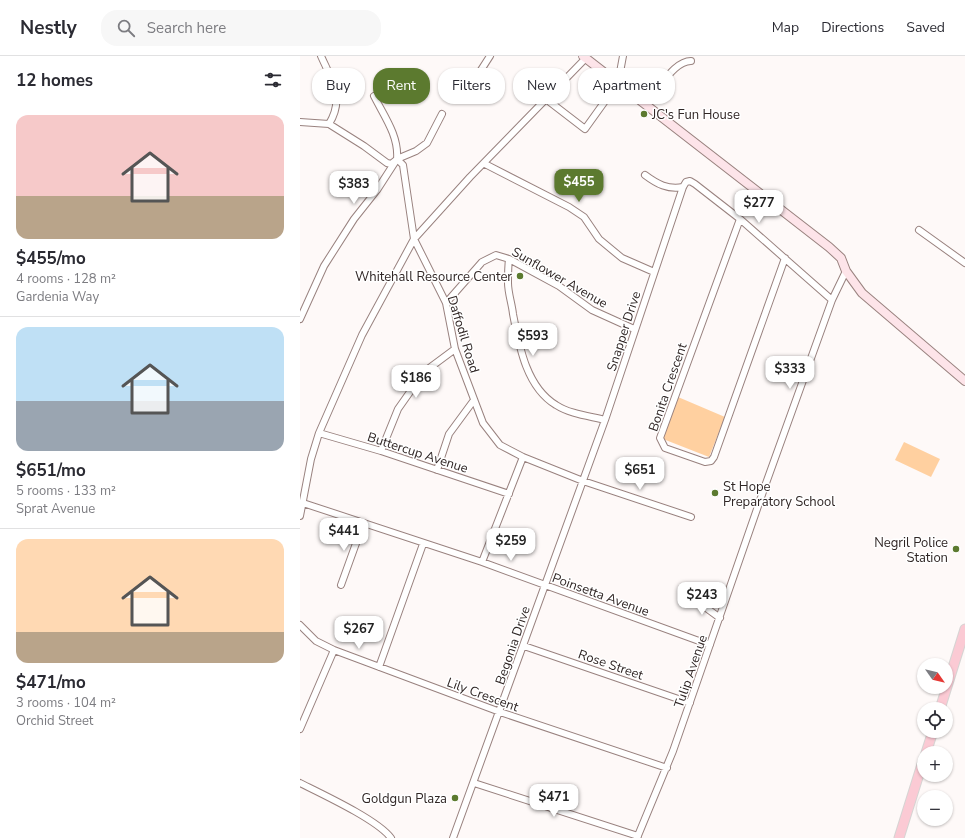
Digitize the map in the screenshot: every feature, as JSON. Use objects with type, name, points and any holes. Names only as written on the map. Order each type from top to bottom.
[{"type":"main road","points":[[942,702],[965,629]]},
{"type":"main road","points":[[899,838],[917,780]]},
{"type":"street","points":[[321,56],[337,92],[335,112],[329,124]]},
{"type":"street","points":[[482,68],[490,56]]},
{"type":"street","points":[[621,68],[623,56]]},
{"type":"street","points":[[570,72],[584,57],[598,68]]},
{"type":"street","points":[[675,68],[683,61],[691,61]]},
{"type":"street","name":"Daffodil Road","points":[[378,104],[393,133],[398,152],[397,159],[402,165],[414,239],[446,304],[455,348],[483,423],[500,445],[523,457],[583,482],[691,517]]},
{"type":"street","points":[[300,516],[319,433],[362,335],[414,239],[470,177],[541,104]]},
{"type":"street","points":[[552,104],[585,129],[603,104]]},
{"type":"street","points":[[647,104],[829,247],[841,258],[846,271],[862,293],[965,380]]},
{"type":"street","points":[[300,122],[329,124],[364,146],[387,163],[391,164],[397,159],[416,151],[427,143],[442,114]]},
{"type":"street","points":[[300,319],[324,266],[354,219],[377,190],[397,159]]},
{"type":"street","points":[[484,164],[569,207],[584,217],[599,239],[622,258],[654,272]]},
{"type":"street","points":[[645,175],[654,182],[671,189],[683,186],[686,182],[690,181],[695,184],[740,219],[832,300]]},
{"type":"street","name":"Snapper Drive","points":[[583,482],[683,186]]},
{"type":"street","name":"Bonita Crescent","points":[[740,219],[660,438],[665,448],[705,462],[711,461],[714,457],[785,258]]},
{"type":"street","points":[[919,230],[965,263]]},
{"type":"street","name":"Sunflower Avenue","points":[[446,304],[482,262],[496,255],[509,259],[559,286],[592,310],[634,329]]},
{"type":"street","points":[[509,259],[508,285],[518,335],[525,362],[535,383],[544,396],[556,406],[605,420]]},
{"type":"street","name":"Tulip Avenue","points":[[638,837],[667,768],[765,486],[832,300],[846,271]]},
{"type":"street","points":[[381,451],[398,409],[424,372],[455,348]]},
{"type":"street","points":[[437,470],[449,434],[474,400]]},
{"type":"street","name":"Buttercup Avenue","points":[[319,433],[381,451],[509,494]]},
{"type":"street","points":[[482,562],[523,457]]},
{"type":"street","name":"Begonia Drive","points":[[453,838],[583,482]]},
{"type":"street","name":"Poinsetta Avenue","points":[[303,503],[423,544],[482,562],[710,645]]},
{"type":"street","points":[[341,585],[363,524]]},
{"type":"street","points":[[379,667],[423,544]]},
{"type":"street","points":[[694,599],[720,618]]},
{"type":"street","name":"Lily Crescent","points":[[300,625],[316,641],[334,650],[500,712],[667,768]]},
{"type":"street","name":"Rose Street","points":[[524,646],[690,703]]},
{"type":"street","points":[[300,729],[334,650]]},
{"type":"street","points":[[300,783],[372,822],[387,832],[391,838]]},
{"type":"street","points":[[474,783],[638,837]]},
{"type":"shaded area","points":[[678,397],[725,417],[709,457],[663,439]]},
{"type":"shaded area","points":[[904,442],[940,459],[931,477],[895,460]]},
{"type":"place","name":"JC's Fun House","points":[[644,114]]},
{"type":"place","name":"Whitehall Resource Center","points":[[520,276]]},
{"type":"place","name":"St Hope Preparatory School","points":[[715,493]]},
{"type":"place","name":"Negril Police Station","points":[[956,549]]},
{"type":"place","name":"Goldgun Plaza","points":[[455,798]]}]
